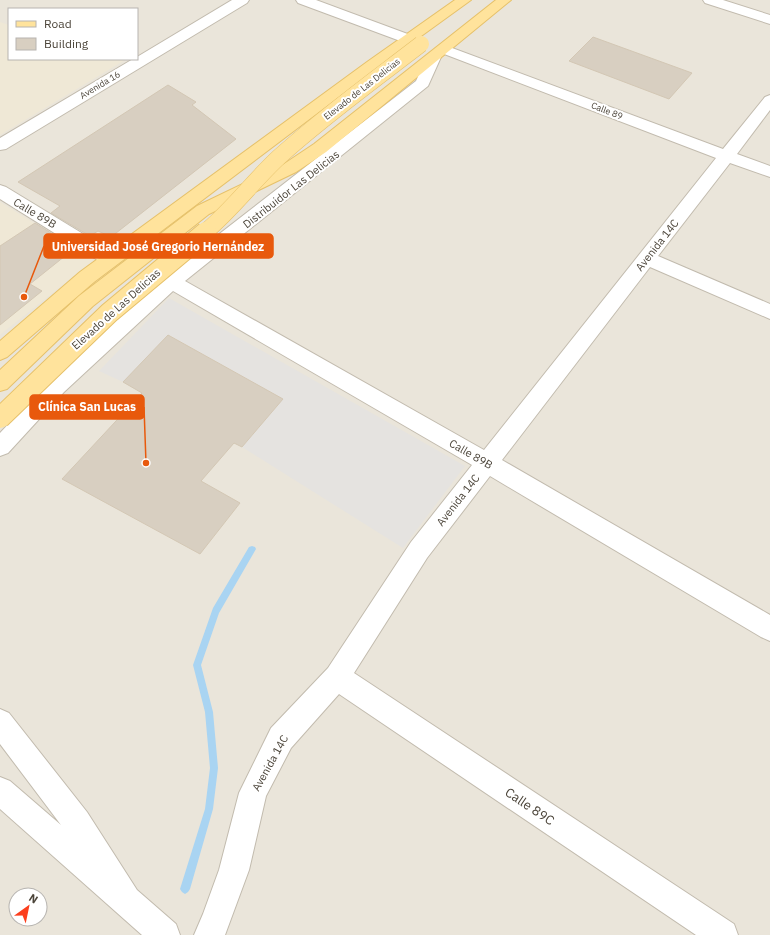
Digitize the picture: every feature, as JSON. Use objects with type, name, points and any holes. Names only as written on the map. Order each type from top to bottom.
[{"type":"main road","name":"Elevado de Las Delicias","points":[[0,383],[86,301],[202,210],[290,168],[320,148],[504,0]]},
{"type":"main road","points":[[0,352],[110,259],[469,2]]},
{"type":"main road","name":"Elevado de Las Delicias","points":[[0,418],[109,313],[220,220],[278,158],[414,42]]},
{"type":"street","name":"Avenida 16","points":[[0,145],[242,0]]},
{"type":"street","points":[[303,0],[414,42]]},
{"type":"street","points":[[710,0],[770,20]]},
{"type":"street","name":"Calle 89","points":[[439,53],[770,172]]},
{"type":"street","name":"Distribuidor Las Delicias","points":[[0,447],[57,386],[171,282],[275,202],[423,83],[439,53]]},
{"type":"street","name":"Avenida 14C","points":[[209,935],[216,921],[234,870],[253,793],[281,738],[337,677],[419,550],[770,100]]},
{"type":"street","name":"Calle 89B","points":[[0,191],[110,259]]},
{"type":"street","points":[[647,259],[770,312]]},
{"type":"street","name":"Calle 89B","points":[[171,282],[487,463],[770,629]]},
{"type":"street","name":"Calle 89C","points":[[337,677],[723,935]]},
{"type":"street","points":[[0,722],[77,822],[127,901]]},
{"type":"street","points":[[0,791],[165,935]]},
{"type":"shaded area","points":[[0,0],[770,0],[770,935],[0,935]]},
{"type":"shaded area","points":[[0,22],[8,25],[8,60],[125,60],[0,135]]},
{"type":"shaded area","points":[[0,202],[94,260],[0,335]]},
{"type":"shaded area","points":[[169,298],[465,466],[403,548],[242,447],[282,399],[169,335],[123,382],[99,371]]},
{"type":"building","points":[[593,37],[692,73],[669,99],[569,61]]},
{"type":"building","points":[[168,85],[196,102],[192,105],[236,139],[111,237],[98,231],[90,236],[51,213],[60,206],[18,182]]},
{"type":"building","points":[[35,223],[75,248],[30,284],[42,291],[0,325],[0,246]]},
{"type":"building","points":[[168,335],[283,399],[242,447],[234,443],[201,481],[240,503],[200,554],[62,479],[142,393],[123,382]]},
{"type":"waterway","points":[[185,889],[209,809],[214,768],[209,712],[197,665],[216,611],[252,549]]},
{"type":"place","name":"Universidad José Gregorio Hernández","points":[[24,297]]},
{"type":"place","name":"Clínica San Lucas","points":[[146,463]]}]
